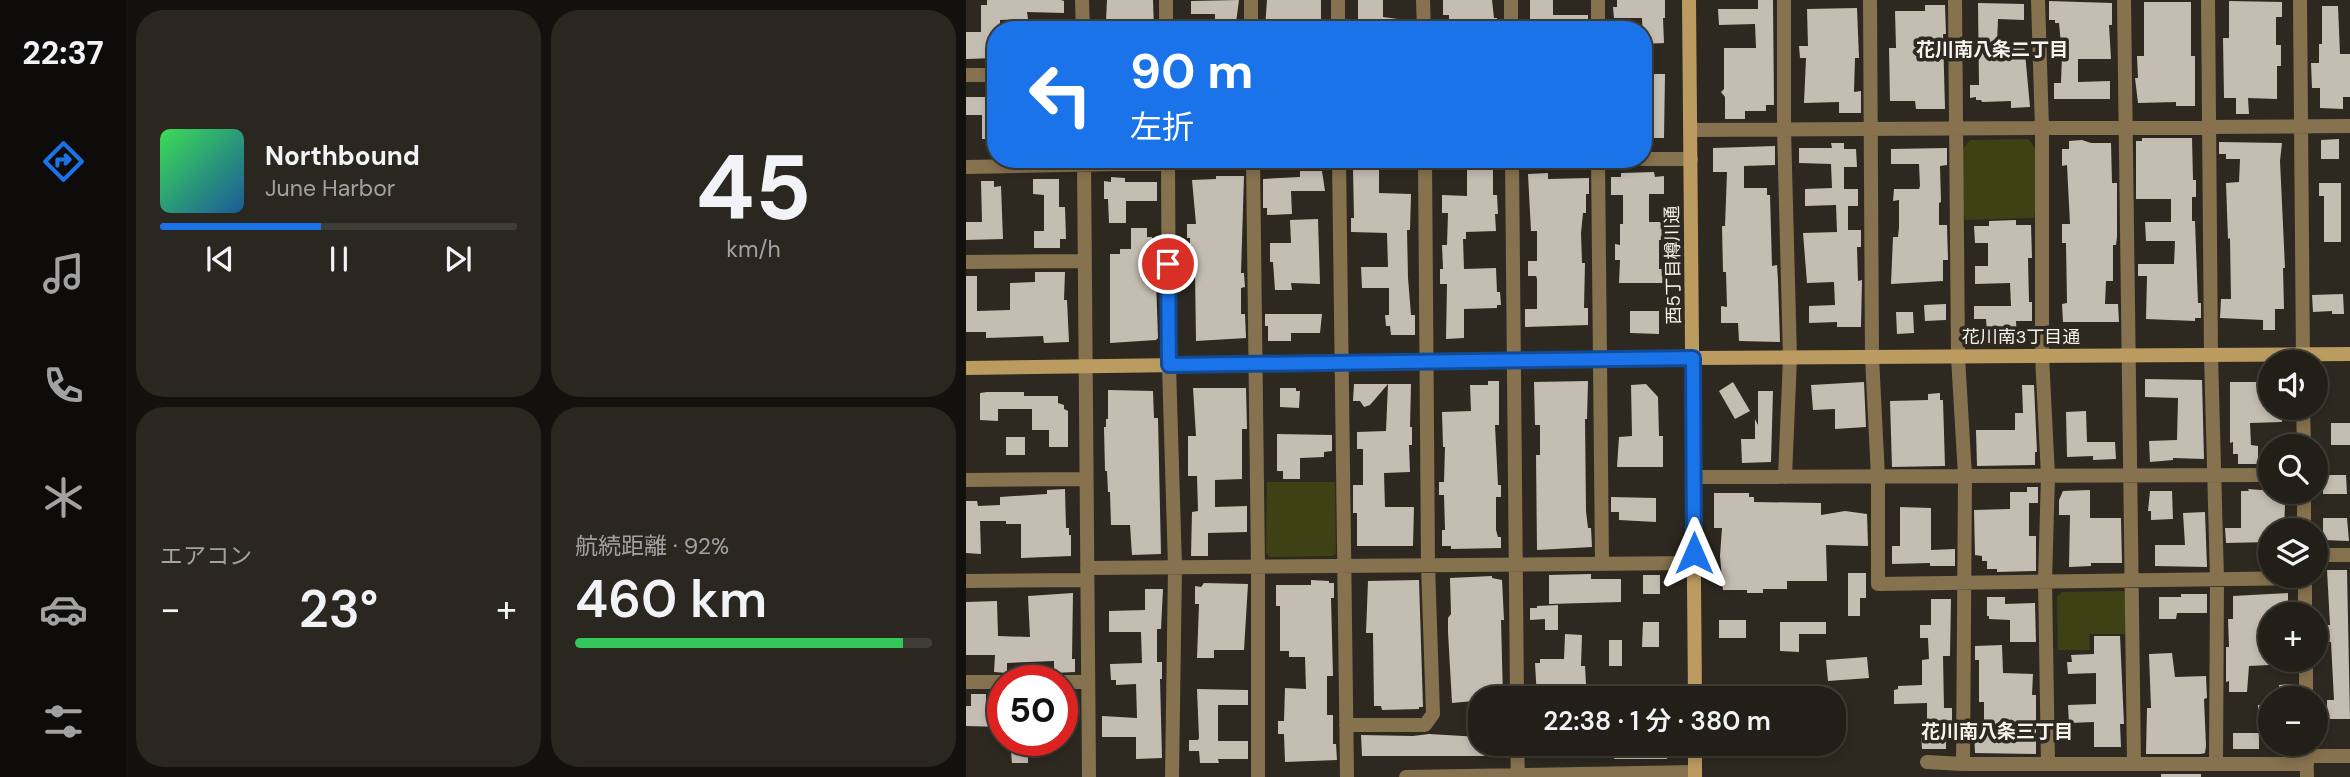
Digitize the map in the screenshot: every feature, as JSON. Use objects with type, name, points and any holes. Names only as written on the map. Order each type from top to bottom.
[{"type":"street","points":[[1082,0],[1083,21]]},
{"type":"street","points":[[1166,0],[1167,21]]},
{"type":"street","points":[[1251,0],[1251,21]]},
{"type":"street","points":[[1338,0],[1338,21]]},
{"type":"street","points":[[1423,0],[1424,21]]},
{"type":"street","points":[[1511,0],[1511,21]]},
{"type":"street","points":[[1598,0],[1598,21]]},
{"type":"street","name":"西5丁目樽川通","points":[[1689,0],[1695,686]]},
{"type":"street","points":[[1784,0],[1784,129],[1790,358],[1785,477]]},
{"type":"street","points":[[1870,0],[1872,357],[1878,477],[1878,584],[2258,578]]},
{"type":"street","points":[[1955,0],[1958,357],[1965,476],[1963,764]]},
{"type":"street","points":[[2038,0],[2042,128],[2042,356],[2048,476],[2045,581],[2048,764]]},
{"type":"street","points":[[2124,0],[2134,764]]},
{"type":"street","points":[[2208,0],[2211,355],[2216,475],[2216,764]]},
{"type":"street","points":[[2300,0],[2303,350]]},
{"type":"street","points":[[966,75],[987,75]]},
{"type":"street","points":[[1691,130],[2350,126]]},
{"type":"street","points":[[1652,159],[1691,159]]},
{"type":"street","points":[[966,167],[987,166]]},
{"type":"street","points":[[1084,168],[1088,777]]},
{"type":"street","points":[[1168,168],[1169,365],[1175,567],[1172,777]]},
{"type":"street","points":[[1253,168],[1258,777]]},
{"type":"street","points":[[1339,168],[1347,777]]},
{"type":"street","points":[[1346,725],[1425,725],[1433,714],[1428,565],[1425,168]]},
{"type":"street","points":[[1512,168],[1517,686]]},
{"type":"street","points":[[1597,168],[1602,564]]},
{"type":"street","points":[[966,262],[1084,261]]},
{"type":"street","name":"花川南3丁目通","points":[[2328,356],[2350,354]]},
{"type":"street","name":"花川南3丁目通","points":[[966,368],[1693,358],[2258,357]]},
{"type":"street","points":[[1694,477],[2258,475]]},
{"type":"street","points":[[966,480],[1086,480]]},
{"type":"street","points":[[2328,555],[2350,555]]},
{"type":"street","points":[[966,581],[1175,567],[1694,562]]},
{"type":"street","points":[[966,682],[987,682]]},
{"type":"street","points":[[1078,682],[1088,682]]},
{"type":"street","points":[[1517,756],[1518,776]]},
{"type":"street","points":[[1406,777],[1695,775],[1695,756]]},
{"type":"street","points":[[1927,762],[2216,764],[2350,756]]},
{"type":"green space","points":[[2028,139],[2034,147],[2040,167],[2034,218],[1965,220],[1958,168],[1960,157],[1970,140]]},
{"type":"green space","points":[[1267,482],[1335,482],[1336,554],[1270,557],[1266,553]]},
{"type":"green space","points":[[2125,591],[2126,634],[2089,634],[2090,650],[2058,650],[2057,597],[2062,592]]},
{"type":"building","points":[[987,0],[1061,0],[1064,1],[1064,13],[1027,12],[1028,19],[987,21],[987,58],[966,59],[966,32],[981,32],[981,5],[987,5]]},
{"type":"building","points":[[1107,0],[1153,0],[1154,21],[1106,21]]},
{"type":"building","points":[[1239,0],[1236,21],[1215,21],[1215,14],[1191,14],[1191,1]]},
{"type":"building","points":[[1267,0],[1321,0],[1321,21],[1266,21]]},
{"type":"building","points":[[1358,0],[1383,0],[1383,17],[1398,19],[1398,21],[1358,21]]},
{"type":"building","points":[[1443,0],[1492,0],[1494,18],[1497,21],[1449,21],[1449,15],[1443,15]]},
{"type":"building","points":[[1530,0],[1553,0],[1553,15],[1588,15],[1588,21],[1530,21]]},
{"type":"building","points":[[1617,0],[1665,0],[1664,43],[1652,44],[1652,21],[1642,21],[1642,18],[1614,18],[1613,7],[1617,7]]},
{"type":"building","points":[[1758,0],[1773,0],[1774,105],[1766,105],[1766,111],[1745,111],[1745,119],[1725,119],[1725,97],[1721,92],[1724,89],[1724,48],[1756,48],[1755,24],[1719,25],[1718,9],[1758,9]]},
{"type":"building","points":[[2049,1],[2112,3],[2112,25],[2109,25],[2111,59],[2078,59],[2078,82],[2110,81],[2110,99],[2054,99],[2054,83],[2061,83],[2062,55],[2059,23],[2049,20]]},
{"type":"building","points":[[2229,1],[2282,2],[2282,17],[2276,17],[2276,45],[2281,45],[2281,66],[2277,66],[2277,99],[2248,98],[2249,114],[2236,114],[2236,98],[2224,98],[2223,38],[2229,38]]},
{"type":"building","points":[[2144,2],[2191,2],[2195,106],[2176,106],[2176,102],[2138,103],[2135,78],[2138,78],[2137,56],[2144,56]]},
{"type":"building","points":[[1978,3],[2024,4],[2024,20],[1998,19],[1997,43],[2024,42],[2030,107],[2011,108],[2011,101],[1982,102],[1976,100],[1976,97],[1970,98],[1970,85],[1979,85]]},
{"type":"building","points":[[1925,5],[1945,5],[1945,109],[1916,109],[1915,101],[1890,101],[1889,48],[1896,48],[1895,11],[1925,11]]},
{"type":"building","points":[[2322,6],[2338,6],[2340,54],[2350,54],[2350,97],[2343,97],[2343,109],[2320,108],[2320,88],[2312,88],[2311,63],[2319,63],[2319,44],[2322,44]]},
{"type":"building","points":[[1857,8],[1859,58],[1855,58],[1854,92],[1861,91],[1861,113],[1839,113],[1839,102],[1804,103],[1806,58],[1800,58],[1799,46],[1808,46],[1807,9]]},
{"type":"building","points":[[1652,74],[1665,74],[1664,138],[1652,138]]},
{"type":"building","points":[[966,97],[987,97],[987,139],[982,139],[982,115],[966,115]]},
{"type":"building","points":[[2142,138],[2192,138],[2196,197],[2192,197],[2192,221],[2195,221],[2198,303],[2201,303],[2201,318],[2195,318],[2195,321],[2146,319],[2147,276],[2138,276],[2138,264],[2174,264],[2175,241],[2146,241],[2145,222],[2171,222],[2171,199],[2136,199],[2136,141],[2142,141]]},
{"type":"building","points":[[2339,139],[2339,159],[2321,159],[2321,140]]},
{"type":"building","points":[[2069,141],[2111,143],[2112,183],[2117,183],[2117,237],[2116,245],[2113,245],[2113,281],[2106,281],[2105,304],[2118,304],[2119,322],[2063,322],[2062,304],[2067,303],[2066,243],[2062,243],[2062,224],[2070,224],[2067,165],[2062,166],[2062,149],[2069,149]]},
{"type":"building","points":[[2219,142],[2282,143],[2280,161],[2285,268],[2284,309],[2275,309],[2275,330],[2263,330],[2263,320],[2220,318],[2221,299],[2231,299],[2226,183],[2239,182],[2240,159],[2226,159],[2226,154],[2219,154]]},
{"type":"building","points":[[1831,143],[1844,143],[1844,149],[1856,149],[1857,167],[1844,167],[1844,189],[1858,189],[1858,206],[1848,206],[1848,230],[1861,230],[1861,247],[1857,247],[1858,281],[1862,280],[1861,327],[1837,327],[1837,322],[1809,323],[1809,306],[1835,305],[1834,282],[1807,283],[1803,233],[1837,232],[1836,205],[1805,206],[1805,189],[1832,188],[1831,164],[1799,163],[1799,148],[1832,148]]},
{"type":"building","points":[[1775,146],[1775,165],[1744,166],[1744,188],[1767,188],[1767,195],[1770,195],[1772,266],[1777,265],[1780,342],[1739,341],[1738,323],[1721,323],[1721,306],[1727,307],[1722,226],[1725,226],[1727,172],[1713,172],[1713,148]]},
{"type":"building","points":[[1947,148],[1947,165],[1940,166],[1939,225],[1947,225],[1948,260],[1943,260],[1943,281],[1891,284],[1893,237],[1898,237],[1899,227],[1899,200],[1893,201],[1894,189],[1919,189],[1920,186],[1919,164],[1891,164],[1891,149]]},
{"type":"building","points":[[1467,168],[1493,168],[1493,195],[1497,195],[1498,214],[1495,214],[1496,231],[1466,232],[1466,239],[1463,239],[1464,269],[1496,268],[1497,292],[1500,292],[1501,305],[1497,305],[1497,308],[1464,309],[1464,338],[1446,339],[1447,284],[1440,284],[1440,269],[1443,269],[1442,245],[1447,245],[1448,213],[1442,213],[1442,195],[1467,196]]},
{"type":"building","points":[[1353,170],[1379,170],[1379,193],[1411,194],[1410,230],[1407,230],[1408,278],[1411,315],[1415,315],[1415,335],[1391,335],[1390,326],[1386,326],[1385,315],[1389,315],[1389,288],[1362,288],[1361,267],[1388,267],[1387,233],[1351,232],[1351,218],[1354,218]]},
{"type":"building","points":[[1300,171],[1322,171],[1325,191],[1291,191],[1292,214],[1267,215],[1267,208],[1263,208],[1263,179],[1300,177]]},
{"type":"building","points":[[1654,172],[1655,177],[1664,176],[1664,194],[1649,194],[1649,222],[1666,222],[1667,240],[1659,240],[1659,269],[1663,269],[1663,283],[1619,283],[1620,260],[1615,260],[1615,244],[1620,245],[1623,195],[1611,195],[1611,177],[1621,177],[1621,173]]},
{"type":"building","points":[[1548,173],[1548,179],[1589,178],[1589,194],[1586,194],[1586,213],[1583,213],[1581,233],[1582,263],[1585,263],[1584,308],[1588,308],[1588,325],[1525,327],[1525,309],[1537,309],[1537,279],[1536,276],[1528,276],[1528,261],[1537,261],[1537,231],[1531,231],[1528,174]]},
{"type":"building","points":[[1216,176],[1244,176],[1241,273],[1244,273],[1245,287],[1241,288],[1241,314],[1245,314],[1246,338],[1196,341],[1195,271],[1192,245],[1190,238],[1187,238],[1187,224],[1196,224],[1192,180],[1216,179]]},
{"type":"building","points":[[1111,177],[1125,178],[1125,182],[1157,182],[1157,201],[1126,201],[1126,223],[1109,223],[1108,199],[1104,199],[1104,181],[1111,182]]},
{"type":"building","points":[[1033,179],[1059,179],[1059,207],[1065,207],[1066,239],[1060,239],[1060,248],[1034,248],[1034,231],[1044,231],[1044,195],[1033,194]]},
{"type":"building","points":[[981,181],[994,181],[994,187],[1001,186],[1003,239],[966,240],[966,222],[982,222]]},
{"type":"building","points":[[2319,183],[2341,183],[2341,242],[2324,242],[2324,196],[2319,196]]},
{"type":"building","points":[[1318,219],[1320,284],[1291,283],[1292,290],[1275,290],[1270,243],[1291,243],[1290,220]]},
{"type":"building","points":[[2016,220],[2016,225],[2031,225],[2032,258],[2028,258],[2032,321],[2016,321],[2017,338],[2004,338],[2004,331],[1987,331],[1986,319],[1974,319],[1974,306],[2011,306],[2010,283],[1975,284],[1975,266],[1988,266],[1988,243],[1975,243],[1974,226],[1989,226],[1989,221]]},
{"type":"building","points":[[1131,228],[1147,228],[1147,237],[1152,237],[1155,250],[1158,338],[1110,343],[1110,254],[1120,254],[1120,249],[1131,249]]},
{"type":"building","points":[[1035,272],[1065,272],[1064,300],[1067,300],[1069,342],[1044,343],[1043,336],[986,338],[986,332],[966,332],[966,276],[977,276],[977,311],[1010,310],[1010,283],[1035,282]]},
{"type":"building","points":[[2343,294],[2344,314],[2332,314],[2332,311],[2313,312],[2312,295]]},
{"type":"building","points":[[1946,304],[1946,320],[1925,321],[1924,305]]},
{"type":"building","points":[[1630,311],[1659,311],[1659,334],[1630,333]]},
{"type":"building","points":[[1896,312],[1913,312],[1914,333],[1897,334]]},
{"type":"building","points":[[1265,314],[1322,314],[1320,333],[1291,333],[1291,341],[1268,341]]},
{"type":"building","points":[[2145,379],[2202,380],[2204,459],[2173,458],[2150,462],[2149,441],[2177,440],[2178,398],[2145,397]]},
{"type":"building","points":[[1488,381],[1499,381],[1499,425],[1495,425],[1501,497],[1496,497],[1496,530],[1498,537],[1501,537],[1501,548],[1451,549],[1451,546],[1442,546],[1442,530],[1445,530],[1444,495],[1439,495],[1439,482],[1444,482],[1445,447],[1442,412],[1471,411],[1470,385],[1488,385]]},
{"type":"building","points":[[1588,381],[1585,419],[1586,511],[1588,528],[1591,528],[1592,547],[1537,550],[1536,455],[1540,455],[1540,425],[1535,425],[1534,382]]},
{"type":"building","points":[[1733,382],[1750,411],[1735,419],[1719,391]]},
{"type":"building","points":[[1864,382],[1866,427],[1835,429],[1835,409],[1813,410],[1811,385]]},
{"type":"building","points":[[2230,382],[2258,382],[2258,420],[2282,420],[2250,423],[2251,445],[2258,446],[2258,464],[2238,464],[2238,454],[2233,454],[2233,442],[2230,443]]},
{"type":"building","points":[[1354,384],[1388,384],[1370,405],[1364,407],[1360,401],[1353,401]]},
{"type":"building","points":[[1388,384],[1411,384],[1410,472],[1384,473],[1385,507],[1414,507],[1413,546],[1357,546],[1357,513],[1353,513],[1353,485],[1363,485],[1363,449],[1357,449],[1357,432],[1386,431]]},
{"type":"building","points":[[1646,384],[1658,397],[1659,436],[1663,436],[1663,467],[1617,467],[1619,437],[1632,436],[1631,385]]},
{"type":"building","points":[[2022,385],[2034,385],[2037,452],[2035,465],[1977,466],[1976,430],[2015,430],[2015,413],[2023,413]]},
{"type":"building","points":[[1193,388],[1246,388],[1247,429],[1242,429],[1242,479],[1215,480],[1215,507],[1247,506],[1247,532],[1208,533],[1208,556],[1191,556],[1192,512],[1198,511],[1197,476],[1188,476],[1188,436],[1196,436]]},
{"type":"building","points":[[1280,388],[1296,388],[1296,391],[1300,391],[1299,408],[1280,407]]},
{"type":"building","points":[[1108,390],[1153,391],[1154,418],[1158,418],[1161,554],[1132,555],[1130,525],[1111,525],[1110,492],[1105,471],[1104,427],[1108,419]]},
{"type":"building","points":[[1758,391],[1773,391],[1771,462],[1742,463],[1741,439],[1755,439],[1755,419],[1758,425]]},
{"type":"building","points":[[980,393],[1058,396],[1058,403],[1064,405],[1064,409],[1068,411],[1068,447],[1049,447],[1049,430],[1032,430],[1032,409],[998,409],[998,421],[980,420]]},
{"type":"building","points":[[1940,393],[1940,400],[1943,400],[1945,466],[1892,467],[1890,401],[1928,400],[1928,394]]},
{"type":"building","points":[[2086,411],[2087,442],[2115,442],[2116,459],[2067,457],[2066,412]]},
{"type":"building","points":[[2331,423],[2350,423],[2350,445],[2331,445]]},
{"type":"building","points":[[1277,434],[1332,435],[1332,451],[1324,452],[1324,457],[1300,458],[1300,479],[1283,479],[1283,471],[1277,471]]},
{"type":"building","points":[[1006,437],[1025,437],[1025,455],[1006,455]]},
{"type":"building","points":[[2328,475],[2346,475],[2347,494],[2328,494]]},
{"type":"building","points":[[2027,487],[2038,487],[2038,503],[2029,503],[2029,536],[2036,536],[2036,571],[1997,572],[1997,569],[1987,569],[1987,561],[1982,561],[1982,556],[1975,555],[1974,510],[2010,509],[2010,492],[2027,492]]},
{"type":"building","points":[[1065,489],[1066,528],[1069,528],[1071,535],[1071,556],[1021,558],[1021,524],[1006,524],[1006,521],[980,521],[981,554],[966,553],[966,501],[977,501],[978,506],[1000,505],[1000,497],[1047,494],[1047,490]]},
{"type":"building","points":[[2248,489],[2258,490],[2258,504],[2289,504],[2285,505],[2284,518],[2258,518],[2258,542],[2226,543],[2225,528],[2241,528],[2241,491],[2249,491]]},
{"type":"building","points":[[2090,490],[2090,518],[2121,518],[2122,563],[2091,563],[2091,566],[2069,567],[2070,515],[2059,515],[2059,500],[2063,491]]},
{"type":"building","points":[[2150,491],[2172,491],[2173,519],[2151,520],[2151,511],[2148,511]]},
{"type":"building","points":[[1714,493],[1749,493],[1749,497],[1754,497],[1754,502],[1821,503],[1821,515],[1845,511],[1867,514],[1868,546],[1826,545],[1827,581],[1787,581],[1787,589],[1763,589],[1763,593],[1723,590],[1720,556],[1722,528],[1714,528]]},
{"type":"building","points":[[1611,497],[1656,498],[1656,522],[1619,520],[1619,512],[1611,512]]},
{"type":"building","points":[[1900,507],[1931,508],[1931,550],[1955,549],[1955,566],[1930,566],[1930,563],[1892,564],[1892,546],[1900,546]]},
{"type":"building","points":[[2205,512],[2207,567],[2155,566],[2155,545],[2185,545],[2183,513]]},
{"type":"building","points":[[2328,518],[2347,518],[2349,541],[2328,540]]},
{"type":"building","points":[[2328,570],[2347,570],[2350,719],[2328,719],[2328,700],[2334,700],[2331,642],[2328,642]]},
{"type":"building","points":[[1848,573],[1866,573],[1866,598],[1860,598],[1860,616],[1848,616]]},
{"type":"building","points":[[1591,574],[1591,579],[1621,579],[1621,602],[1549,604],[1549,575]]},
{"type":"building","points":[[1643,575],[1660,575],[1660,594],[1643,594]]},
{"type":"building","points":[[1492,576],[1502,580],[1504,620],[1501,620],[1503,686],[1468,686],[1468,702],[1452,703],[1448,632],[1448,618],[1451,614],[1450,578]]},
{"type":"building","points":[[1311,580],[1334,583],[1334,598],[1331,598],[1333,676],[1327,676],[1327,715],[1333,715],[1333,744],[1336,744],[1337,760],[1285,762],[1284,734],[1278,734],[1278,721],[1284,721],[1285,688],[1306,689],[1305,657],[1289,657],[1289,651],[1280,651],[1280,606],[1276,606],[1276,585],[1311,585]]},
{"type":"building","points":[[1419,580],[1423,707],[1382,710],[1381,706],[1374,706],[1373,633],[1366,633],[1368,581]]},
{"type":"building","points":[[1204,583],[1248,584],[1244,650],[1214,650],[1214,658],[1197,658],[1199,604],[1195,604],[1195,586],[1201,587]]},
{"type":"building","points":[[1145,589],[1163,589],[1161,629],[1157,629],[1157,662],[1162,662],[1162,758],[1136,759],[1136,737],[1102,737],[1102,716],[1137,718],[1136,684],[1116,685],[1116,680],[1111,680],[1110,664],[1142,663],[1141,632],[1109,632],[1109,611],[1145,610]]},
{"type":"building","points":[[1073,593],[1072,659],[1075,659],[1075,665],[1054,665],[1054,661],[994,665],[995,655],[966,655],[966,602],[997,601],[998,636],[1030,637],[1028,596]]},
{"type":"building","points":[[2288,593],[2288,602],[2258,602],[2258,666],[2249,666],[2247,692],[2229,692],[2229,681],[2226,682],[2228,619],[2233,619],[2233,596]]},
{"type":"building","points":[[2181,594],[2207,594],[2207,613],[2177,613],[2176,619],[2159,619],[2159,597],[2181,597]]},
{"type":"building","points":[[1987,597],[2005,597],[2005,604],[2035,603],[2036,642],[2010,642],[2010,620],[1989,619]]},
{"type":"building","points":[[1931,599],[1951,599],[1950,656],[1943,656],[1944,708],[1952,708],[1952,725],[1946,725],[1946,749],[1922,749],[1921,731],[1927,731],[1927,703],[1894,704],[1894,690],[1898,689],[1898,686],[1922,685],[1922,660],[1929,659],[1928,638],[1920,638],[1920,625],[1931,625]]},
{"type":"building","points":[[1558,605],[1558,630],[1545,630],[1545,619],[1530,620],[1530,608]]},
{"type":"building","points":[[1719,620],[1746,620],[1746,638],[1719,638]]},
{"type":"building","points":[[1643,622],[1659,622],[1659,647],[1642,647]]},
{"type":"building","points":[[1780,622],[1826,622],[1826,634],[1799,634],[1799,652],[1780,651]]},
{"type":"building","points":[[1565,634],[1582,635],[1581,666],[1585,666],[1586,684],[1536,686],[1535,663],[1540,663],[1540,659],[1564,659]]},
{"type":"building","points":[[2094,636],[2120,636],[2124,724],[2120,724],[2121,747],[2094,747],[2094,722],[2069,723],[2068,705],[2096,704],[2096,673],[2068,674],[2067,662],[2072,662],[2071,655],[2094,654]]},
{"type":"building","points":[[1609,640],[1622,640],[1622,666],[1609,666]]},
{"type":"building","points":[[2002,645],[2003,673],[2033,674],[2032,695],[2036,695],[2036,754],[1975,753],[1974,731],[1984,731],[1984,702],[1979,702],[1979,660],[1975,660],[1975,646]]},
{"type":"building","points":[[2172,653],[2175,677],[2206,676],[2205,753],[2146,754],[2147,708],[2151,708],[2149,654]]},
{"type":"building","points":[[1867,657],[1869,678],[1828,681],[1826,660]]},
{"type":"building","points":[[1197,689],[1248,690],[1248,705],[1218,705],[1218,741],[1248,741],[1248,759],[1218,759],[1219,763],[1200,763],[1199,751],[1189,751],[1189,740],[1199,738]]},
{"type":"building","points":[[971,694],[986,694],[987,727],[966,726],[966,706],[971,706]]},
{"type":"building","points":[[2233,733],[2258,733],[2258,749],[2233,749]]},
{"type":"building","points":[[1361,735],[1468,736],[1468,756],[1362,756]]},
{"type":"building","points":[[1011,756],[1028,756],[1028,763],[1012,763]]},
{"type":"building","points":[[1614,756],[1667,756],[1667,759],[1614,759]]},
{"type":"building","points":[[2161,774],[2201,774],[2201,777],[2161,777]]},
{"type":"district","name":"花川南八条二丁目","points":[[1992,49]]},
{"type":"district","name":"花川南八条三丁目","points":[[1997,731]]},
{"type":"route","points":[[1168,264],[1169,365],[1693,358],[1694,553]]}]
